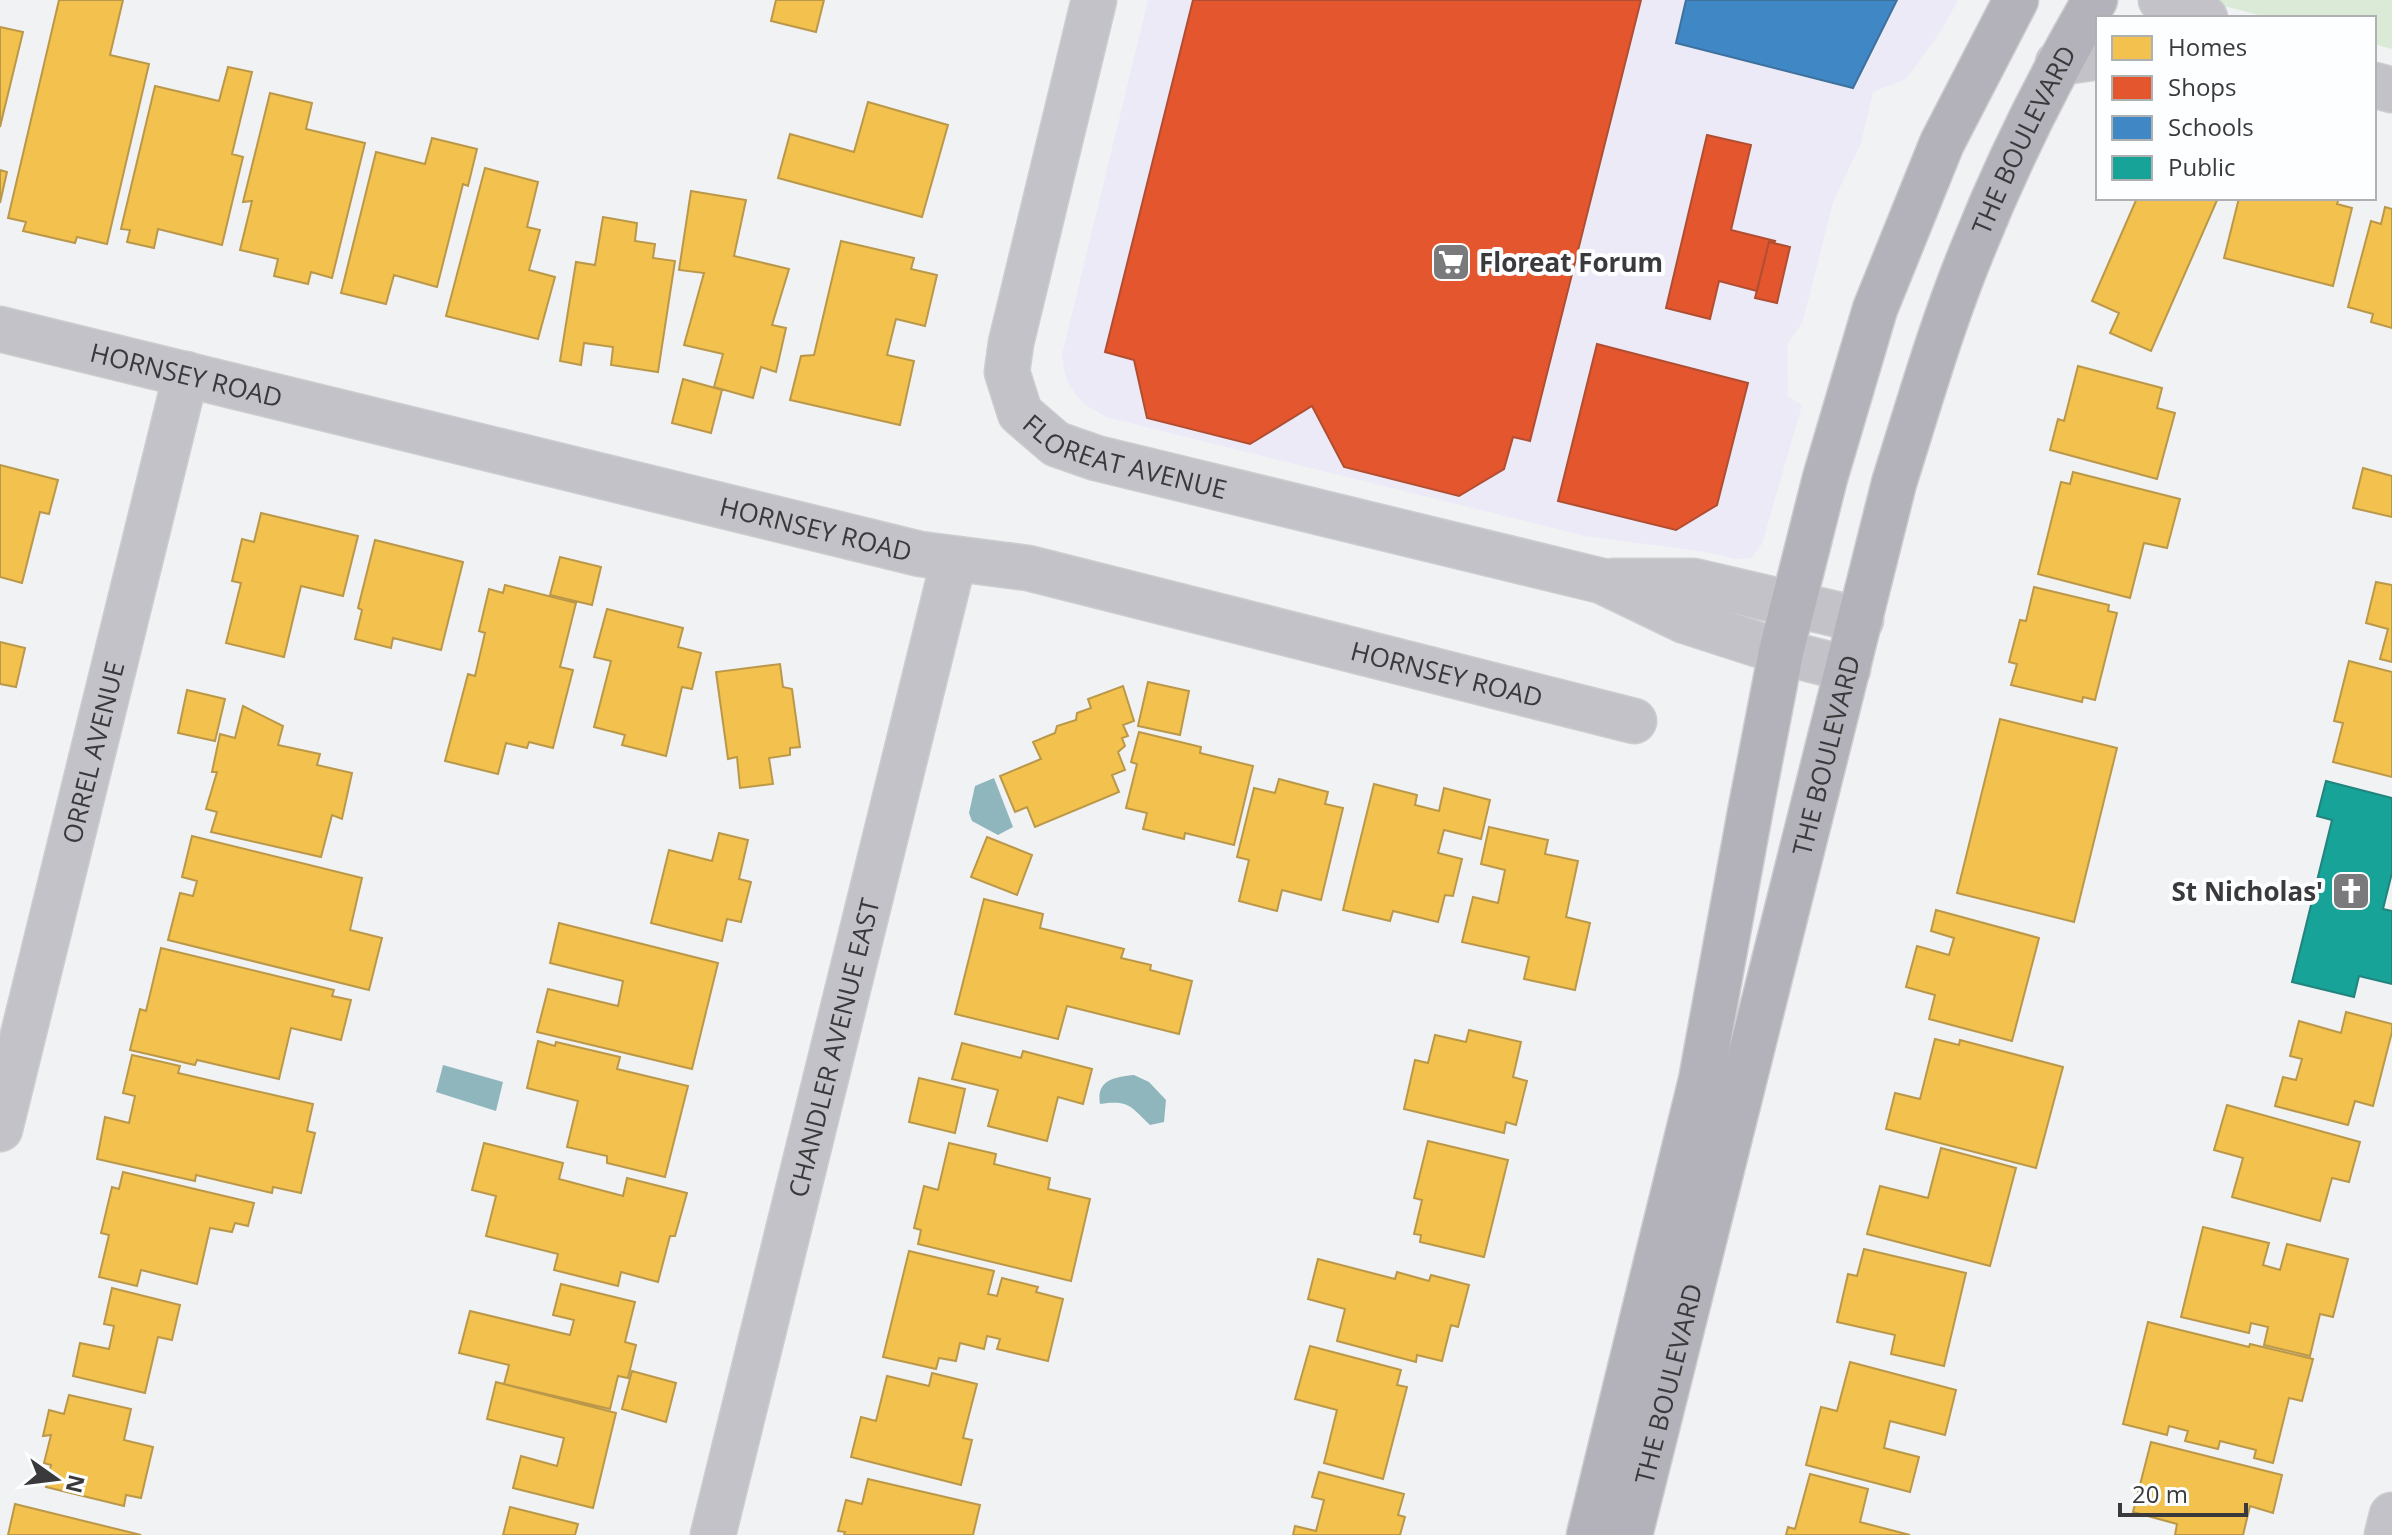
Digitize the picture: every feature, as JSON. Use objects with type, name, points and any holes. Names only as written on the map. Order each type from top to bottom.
[{"type":"main road","name":"THE BOULEVARD","points":[[1589,1535],[1701,1080],[1781,652],[1825,478],[1875,309],[1942,143],[2016,0]]},
{"type":"main road","name":"THE BOULEVARD","points":[[1630,1535],[1894,483],[1934,355],[1973,248],[2078,60],[2095,0]]},
{"type":"street","name":"FLOREAT AVENUE","points":[[1094,0],[1011,343],[1007,372],[1020,413],[1056,444],[1096,458],[1602,581],[1685,621],[1781,652],[1848,669]]},
{"type":"street","points":[[2161,0],[2199,16]]},
{"type":"street","name":"HORNSEY ROAD","points":[[0,329],[920,554],[1028,568],[1634,721]]},
{"type":"street","name":"ORREL AVENUE","points":[[0,1129],[186,374]]},
{"type":"street","name":"CHANDLER AVENUE EAST","points":[[713,1535],[954,559]]},
{"type":"street","name":"FLOREAT AVENUE","points":[[1602,581],[1693,581],[1861,620]]},
{"type":"street","points":[[2387,1535],[2392,1515]]},
{"type":"shaded area","name":"Floreat Forum","points":[[1148,0],[1958,0],[1941,31],[1906,79],[1873,92],[1861,143],[1833,202],[1803,321],[1787,345],[1788,396],[1802,405],[1762,544],[1751,558],[1735,559],[1706,552],[1585,536],[1106,417],[1084,404],[1065,375],[1062,355]]},
{"type":"green space","points":[[2201,0],[2392,0],[2392,49],[2376,45],[2376,16],[2262,16]]},
{"type":"water","points":[[994,778],[1013,827],[998,835],[972,821],[969,813],[975,786]]},
{"type":"water","points":[[443,1065],[503,1082],[496,1111],[436,1092]]},
{"type":"water","points":[[1134,1075],[1149,1082],[1166,1100],[1164,1122],[1150,1125],[1128,1106],[1100,1104],[1101,1090],[1108,1081]]},
{"type":"building: Homes","points":[[59,0],[123,0],[110,55],[149,64],[107,244],[77,237],[75,243],[23,231],[26,222],[8,218]]},
{"type":"building: Homes","points":[[776,0],[824,0],[816,32],[771,21]]},
{"type":"building: Homes","points":[[0,27],[23,32],[0,127]]},
{"type":"building: Homes","points":[[228,67],[252,72],[232,154],[243,157],[222,245],[158,229],[154,248],[127,242],[130,230],[121,229],[155,86],[219,101]]},
{"type":"building: Homes","points":[[270,93],[312,103],[306,129],[365,143],[332,278],[311,272],[308,284],[274,276],[278,259],[240,250],[252,201],[243,202]]},
{"type":"building: Homes","points":[[868,102],[948,125],[922,217],[778,178],[790,134],[854,152]]},
{"type":"building: Homes","points":[[432,138],[477,149],[468,186],[463,184],[437,287],[394,275],[386,304],[341,293],[376,152],[425,164]]},
{"type":"building: Homes","points":[[485,168],[538,182],[527,227],[540,230],[529,270],[555,277],[538,339],[446,316]]},
{"type":"building: Homes","points":[[0,170],[7,172],[0,203]]},
{"type":"building: Homes","points":[[691,191],[746,200],[734,256],[789,269],[772,325],[786,328],[776,372],[761,367],[753,398],[714,387],[723,354],[684,345],[704,273],[679,270]]},
{"type":"building: Homes","points":[[2136,200],[2217,200],[2151,351],[2110,333],[2119,313],[2092,301]]},
{"type":"building: Homes","points":[[2238,200],[2338,200],[2337,204],[2352,208],[2333,286],[2224,258]]},
{"type":"building: Homes","points":[[2385,207],[2392,209],[2392,328],[2371,322],[2373,314],[2348,307],[2371,221],[2381,224]]},
{"type":"building: Homes","points":[[603,217],[637,223],[635,241],[655,244],[653,258],[675,261],[658,372],[611,365],[613,347],[584,343],[581,365],[560,361],[576,262],[595,265]]},
{"type":"building: Homes","points":[[841,241],[914,258],[911,269],[937,275],[925,326],[896,319],[887,355],[914,361],[900,425],[790,400],[801,356],[814,355]]},
{"type":"building: Homes","points":[[2078,366],[2162,388],[2157,408],[2175,413],[2157,479],[2050,450],[2058,419],[2064,421]]},
{"type":"building: Homes","points":[[683,379],[722,390],[711,433],[672,423]]},
{"type":"building: Homes","points":[[0,465],[58,480],[49,514],[40,512],[22,583],[0,577]]},
{"type":"building: Homes","points":[[2363,468],[2392,476],[2392,517],[2353,508]]},
{"type":"building: Homes","points":[[2073,472],[2180,499],[2167,548],[2144,543],[2130,598],[2038,574],[2061,482],[2070,484]]},
{"type":"building: Homes","points":[[261,513],[358,536],[343,596],[301,586],[284,657],[226,643],[241,583],[232,581],[242,539],[254,542]]},
{"type":"building: Homes","points":[[375,540],[463,562],[441,650],[393,638],[391,648],[355,639],[362,610],[358,608]]},
{"type":"building: Homes","points":[[560,557],[601,567],[592,605],[550,595]]},
{"type":"building: Homes","points":[[2376,582],[2392,585],[2392,662],[2380,659],[2388,629],[2366,623]]},
{"type":"building: Homes","points":[[505,585],[576,603],[560,667],[573,670],[553,748],[529,742],[527,748],[506,743],[498,774],[445,761],[468,674],[475,676],[485,633],[479,631],[489,589],[503,593]]},
{"type":"building: Homes","points":[[2034,587],[2109,605],[2108,611],[2117,613],[2095,700],[2083,697],[2082,702],[2011,685],[2017,664],[2009,662],[2020,620],[2026,621]]},
{"type":"building: Homes","points":[[607,609],[683,628],[678,647],[701,653],[692,689],[682,687],[666,756],[622,745],[625,735],[594,727],[611,661],[594,657]]},
{"type":"building: Homes","points":[[0,642],[25,648],[16,687],[0,684]]},
{"type":"building: Homes","points":[[2349,661],[2392,672],[2392,777],[2333,762],[2343,723],[2334,721]]},
{"type":"building: Homes","points":[[780,664],[783,687],[792,689],[800,747],[790,748],[790,755],[769,758],[773,784],[740,788],[737,757],[728,759],[716,672]]},
{"type":"building: Homes","points":[[1148,682],[1189,691],[1180,735],[1138,726]]},
{"type":"building: Homes","points":[[1123,686],[1134,721],[1123,725],[1128,736],[1122,738],[1125,746],[1118,752],[1125,770],[1112,775],[1119,792],[1035,827],[1027,807],[1015,812],[1000,776],[1041,759],[1033,742],[1055,733],[1057,726],[1076,720],[1077,713],[1091,708],[1088,699]]},
{"type":"building: Homes","points":[[187,690],[225,699],[215,741],[178,733]]},
{"type":"building: Homes","points":[[243,706],[283,726],[278,745],[320,754],[317,765],[352,773],[342,819],[332,815],[321,857],[211,832],[217,812],[206,809],[217,772],[212,772],[220,734],[235,738]]},
{"type":"building: Homes","points":[[2000,719],[2117,748],[2074,922],[1957,893]]},
{"type":"building: Homes","points":[[1139,732],[1201,747],[1200,753],[1253,766],[1234,845],[1185,833],[1184,839],[1143,829],[1147,813],[1126,808],[1137,764],[1131,762]]},
{"type":"building: Homes","points":[[1279,779],[1328,792],[1325,804],[1343,808],[1321,900],[1282,890],[1277,911],[1239,901],[1249,860],[1237,857],[1254,788],[1275,793]]},
{"type":"building: Homes","points":[[1374,784],[1417,795],[1415,805],[1439,811],[1444,788],[1490,800],[1481,839],[1444,830],[1438,853],[1462,859],[1453,896],[1445,895],[1438,922],[1393,911],[1390,921],[1343,910]]},
{"type":"building: Homes","points":[[1489,827],[1548,840],[1545,854],[1578,861],[1566,917],[1590,923],[1575,990],[1524,979],[1529,957],[1462,942],[1473,897],[1498,903],[1505,870],[1481,864]]},
{"type":"building: Homes","points":[[719,833],[748,840],[739,879],[751,882],[741,922],[727,919],[722,941],[651,923],[669,850],[712,861]]},
{"type":"building: Homes","points":[[192,836],[362,878],[350,930],[382,938],[369,990],[168,940],[180,893],[193,896],[197,881],[182,877]]},
{"type":"building: Homes","points":[[987,837],[1032,855],[1017,895],[971,877]]},
{"type":"building: Homes","points":[[984,899],[1043,914],[1040,928],[1124,949],[1121,958],[1151,965],[1150,970],[1192,981],[1179,1034],[1067,1006],[1058,1039],[955,1014]]},
{"type":"building: Homes","points":[[1936,910],[2039,938],[2012,1041],[1929,1019],[1935,995],[1906,987],[1917,946],[1949,955],[1954,938],[1931,931]]},
{"type":"building: Homes","points":[[559,923],[718,963],[692,1069],[537,1032],[548,989],[618,1006],[623,981],[550,963]]},
{"type":"building: Homes","points":[[161,948],[334,990],[332,996],[351,1000],[341,1040],[291,1028],[279,1079],[197,1060],[195,1065],[130,1050],[140,1009],[146,1011]]},
{"type":"building: Homes","points":[[2346,1012],[2392,1024],[2373,1106],[2355,1101],[2348,1125],[2275,1106],[2283,1077],[2296,1080],[2302,1059],[2290,1056],[2299,1021],[2341,1033]]},
{"type":"building: Homes","points":[[1469,1030],[1521,1042],[1513,1077],[1527,1081],[1516,1125],[1506,1122],[1504,1133],[1404,1109],[1415,1060],[1428,1063],[1435,1035],[1466,1042]]},
{"type":"building: Homes","points":[[1935,1039],[1959,1045],[1960,1040],[2063,1067],[2036,1168],[1886,1129],[1895,1093],[1920,1099]]},
{"type":"building: Homes","points":[[538,1041],[555,1046],[556,1042],[620,1057],[617,1069],[688,1086],[665,1177],[607,1163],[607,1156],[567,1147],[578,1101],[527,1088]]},
{"type":"building: Homes","points":[[962,1043],[1021,1058],[1023,1051],[1092,1069],[1083,1104],[1058,1097],[1047,1141],[988,1126],[998,1090],[952,1079]]},
{"type":"building: Homes","points":[[132,1055],[180,1066],[178,1073],[313,1104],[307,1131],[315,1133],[301,1193],[273,1187],[272,1193],[196,1175],[195,1181],[97,1159],[105,1117],[129,1123],[135,1096],[123,1093]]},
{"type":"building: Homes","points":[[919,1078],[965,1089],[955,1133],[909,1122]]},
{"type":"building: Homes","points":[[2227,1105],[2360,1142],[2349,1182],[2332,1178],[2320,1221],[2232,1197],[2243,1158],[2214,1150]]},
{"type":"building: Homes","points":[[1428,1141],[1508,1160],[1484,1257],[1420,1242],[1421,1235],[1414,1234],[1422,1200],[1414,1198]]},
{"type":"building: Homes","points":[[484,1143],[563,1163],[559,1179],[623,1196],[627,1178],[687,1193],[675,1236],[670,1236],[658,1282],[621,1272],[618,1286],[554,1270],[558,1254],[486,1236],[496,1196],[472,1190]]},
{"type":"building: Homes","points":[[949,1143],[996,1154],[994,1164],[1050,1178],[1048,1189],[1090,1199],[1071,1281],[918,1244],[921,1230],[914,1228],[924,1186],[938,1190]]},
{"type":"building: Homes","points":[[1941,1148],[2016,1168],[1990,1266],[1867,1234],[1880,1186],[1928,1198]]},
{"type":"building: Homes","points":[[123,1172],[254,1203],[248,1226],[235,1223],[232,1232],[210,1228],[197,1284],[141,1270],[137,1286],[99,1277],[109,1235],[101,1233],[112,1187],[119,1189]]},
{"type":"building: Homes","points":[[2203,1227],[2269,1243],[2263,1265],[2280,1270],[2287,1244],[2348,1259],[2333,1317],[2320,1314],[2310,1356],[2264,1345],[2268,1327],[2251,1323],[2249,1333],[2181,1317]]},
{"type":"building: Homes","points":[[1864,1249],[1966,1273],[1944,1366],[1891,1354],[1895,1335],[1837,1322],[1848,1274],[1857,1276]]},
{"type":"building: Homes","points":[[909,1251],[994,1271],[988,1294],[997,1296],[1002,1278],[1038,1287],[1036,1292],[1063,1299],[1048,1361],[997,1349],[1000,1339],[987,1336],[984,1349],[960,1343],[956,1361],[939,1358],[936,1369],[883,1357]]},
{"type":"building: Homes","points":[[1318,1259],[1395,1279],[1397,1272],[1429,1281],[1431,1275],[1469,1285],[1458,1327],[1451,1325],[1442,1361],[1417,1355],[1416,1362],[1337,1341],[1345,1309],[1308,1299]]},
{"type":"building: Homes","points":[[561,1284],[635,1302],[625,1342],[636,1345],[628,1378],[618,1376],[610,1409],[504,1384],[509,1365],[459,1353],[470,1311],[570,1335],[574,1320],[553,1315]]},
{"type":"building: Homes","points":[[112,1288],[180,1305],[172,1340],[158,1337],[145,1393],[73,1376],[80,1343],[109,1349],[114,1326],[104,1324]]},
{"type":"building: Homes","points":[[2148,1322],[2313,1359],[2302,1401],[2289,1398],[2273,1463],[2254,1458],[2256,1450],[2220,1441],[2218,1449],[2185,1441],[2188,1431],[2169,1426],[2167,1435],[2123,1424]]},
{"type":"building: Homes","points":[[1310,1346],[1401,1370],[1397,1385],[1407,1387],[1383,1479],[1324,1463],[1337,1410],[1295,1399]]},
{"type":"building: Homes","points":[[1850,1362],[1956,1390],[1945,1435],[1890,1421],[1884,1448],[1919,1457],[1910,1492],[1806,1465],[1821,1407],[1837,1411]]},
{"type":"building: Homes","points":[[632,1371],[676,1383],[666,1422],[622,1409]]},
{"type":"building: Homes","points":[[932,1373],[977,1384],[963,1438],[972,1440],[961,1485],[851,1457],[861,1417],[876,1421],[887,1376],[929,1386]]},
{"type":"building: Homes","points":[[496,1382],[616,1413],[593,1508],[513,1488],[521,1456],[557,1466],[564,1438],[487,1419]]},
{"type":"building: Homes","points":[[69,1395],[131,1409],[124,1440],[153,1447],[141,1498],[126,1495],[124,1506],[46,1487],[51,1465],[44,1463],[51,1435],[43,1436],[49,1410],[64,1414]]},
{"type":"building: Homes","points":[[2151,1442],[2282,1475],[2273,1513],[2250,1506],[2243,1535],[2175,1535],[2177,1524],[2133,1512]]},
{"type":"building: Homes","points":[[1319,1472],[1404,1494],[1398,1515],[1405,1517],[1400,1535],[1293,1535],[1295,1526],[1316,1531],[1324,1500],[1312,1497]]},
{"type":"building: Homes","points":[[1810,1474],[1868,1489],[1860,1522],[1910,1535],[1786,1535],[1788,1527],[1795,1529]]},
{"type":"building: Homes","points":[[868,1479],[980,1505],[973,1535],[844,1535],[845,1532],[838,1531],[846,1500],[862,1504]]},
{"type":"building: Homes","points":[[15,1504],[141,1535],[8,1535]]},
{"type":"building: Homes","points":[[510,1507],[578,1524],[575,1535],[503,1535]]},
{"type":"building: Shops","points":[[1193,0],[1641,0],[1530,441],[1513,437],[1504,469],[1459,496],[1344,467],[1312,406],[1250,444],[1147,418],[1134,360],[1105,352]]},
{"type":"building: Shops","points":[[1707,135],[1751,145],[1731,230],[1775,241],[1769,242],[1757,291],[1719,281],[1710,319],[1666,308]]},
{"type":"building: Shops","points":[[1769,242],[1790,247],[1777,303],[1755,298]]},
{"type":"building: Shops","points":[[1597,344],[1748,383],[1717,505],[1676,530],[1558,501]]},
{"type":"building: Schools","points":[[1686,0],[1897,0],[1853,88],[1676,43]]},
{"type":"building: Public","name":"St Nicholas'","points":[[2326,781],[2392,798],[2392,873],[2383,909],[2392,911],[2392,984],[2359,976],[2354,997],[2292,982],[2332,820],[2317,816]]},
{"type":"place","name":"Floreat Forum","points":[[1451,262]]},
{"type":"place","name":"St Nicholas'","points":[[2351,891]]}]
